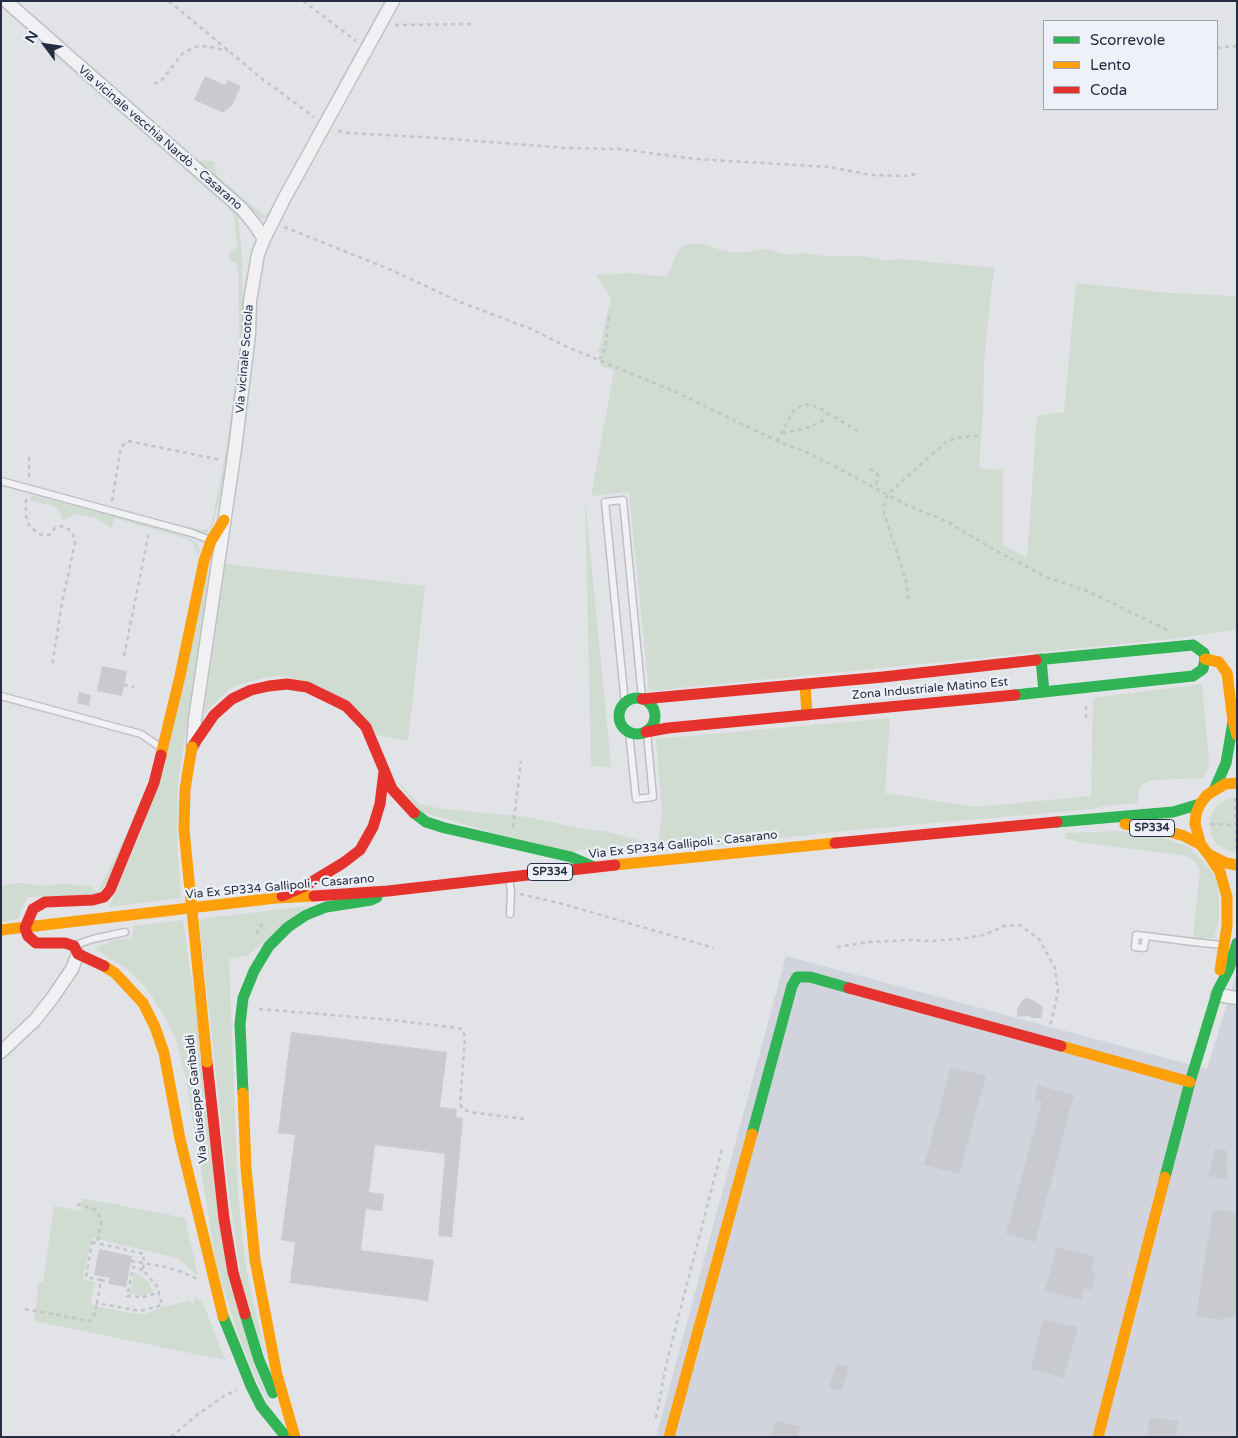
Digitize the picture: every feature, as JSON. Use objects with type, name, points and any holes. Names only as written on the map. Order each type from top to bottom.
[{"type":"main road","points":[[224,520],[211,541],[200,577],[164,749],[154,783],[110,890],[104,897],[93,900],[45,902],[33,909],[25,928],[28,936],[36,943],[65,943],[115,973],[143,1003],[155,1027],[164,1053],[180,1139],[222,1313],[261,1406],[286,1437]]},
{"type":"main road","name":"Zona Industriale Matino Est","points":[[625,704],[633,699],[805,684],[1193,645],[1204,653],[1206,659],[1203,669],[1199,674],[1193,676],[638,734],[629,732]]},
{"type":"main road","points":[[1041,659],[1044,692]]},
{"type":"main road","name":"Zona Industriale Matino Est","points":[[1206,659],[1219,662],[1227,673],[1233,721],[1237,735]]},
{"type":"main road","points":[[192,747],[214,715],[232,699],[251,690],[288,684],[307,687],[346,706],[366,727],[392,788],[411,811],[426,822],[571,857],[594,867]]},
{"type":"main road","points":[[805,684],[807,715]]},
{"type":"main road","points":[[642,699],[650,704],[654,710],[655,718],[652,726],[646,732]]},
{"type":"main road","points":[[625,704],[620,711],[619,719],[623,727],[629,732]]},
{"type":"main road","name":"Zona Industriale Matino Est","points":[[1215,788],[1226,763],[1233,721]]},
{"type":"main road","name":"Via Giuseppe Garibaldi","points":[[192,747],[185,789],[184,830],[224,1219],[233,1272],[259,1360],[294,1437]]},
{"type":"main road","points":[[276,898],[305,886],[343,864],[360,850],[373,827],[380,804],[384,771]]},
{"type":"main road","points":[[1217,993],[1227,926],[1227,897],[1220,872],[1197,835],[1195,824],[1200,804],[1207,795],[1215,788],[1225,784],[1237,783]]},
{"type":"main road","name":"Via Ex SP334 Gallipoli - Casarano","points":[[1,930],[276,898],[388,891],[594,867],[987,828],[1173,812],[1200,804]]},
{"type":"main road","name":"Via Ex SP334 Gallipoli - Casarano","points":[[1100,819],[1168,831],[1184,836],[1205,850]]},
{"type":"main road","name":"SP334","points":[[1205,850],[1226,863],[1237,864]]},
{"type":"main road","points":[[294,1437],[277,1375],[255,1260],[246,1168],[240,1039],[242,1009],[246,991],[254,971],[269,946],[288,927],[306,914],[326,907],[371,900],[388,891]]},
{"type":"main road","points":[[1098,1437],[1190,1082],[1217,993],[1229,969],[1236,945]]},
{"type":"main road","points":[[669,1437],[794,979],[801,976],[810,977],[1190,1082]]},
{"type":"street","name":"Via vicinale vecchia Nardò - Casarano","points":[[6,1],[242,209],[264,239]]},
{"type":"street","name":"Via vicinale Scotola","points":[[192,747],[248,351],[250,301],[254,275],[264,239],[272,223],[393,1]]},
{"type":"street","points":[[1,1052],[35,1020],[53,997],[72,969],[76,950]]},
{"type":"street","points":[[1217,993],[1237,998]]},
{"type":"lane","points":[[1,481],[192,533],[211,541]]},
{"type":"lane","points":[[625,704],[605,502],[623,500],[642,699]]},
{"type":"lane","points":[[1,696],[140,734],[164,749]]},
{"type":"lane","points":[[629,732],[636,799],[653,797],[646,732]]},
{"type":"lane","points":[[509,877],[511,892],[510,914]]},
{"type":"lane","points":[[76,950],[93,939],[125,932]]},
{"type":"lane","points":[[1146,936],[1236,945]]},
{"type":"path","points":[[169,1],[261,78],[330,129],[349,133],[566,148],[619,149],[696,158],[830,167],[871,175],[905,176],[916,174]]},
{"type":"path","points":[[303,1],[366,48]]},
{"type":"path","points":[[378,26],[472,24]]},
{"type":"path","points":[[154,84],[162,80],[183,53],[195,47],[207,46],[229,51]]},
{"type":"path","points":[[1218,48],[1237,46]]},
{"type":"path","points":[[272,223],[390,269],[460,302],[531,329],[565,346],[678,393],[777,441],[811,454],[906,504],[948,522],[990,548],[1046,577],[1090,592],[1173,633]]},
{"type":"path","points":[[599,359],[603,355],[609,316]]},
{"type":"path","points":[[777,441],[794,410],[804,404],[810,404],[828,412],[859,432]]},
{"type":"path","points":[[782,433],[821,422],[828,412]]},
{"type":"path","points":[[908,599],[906,580],[884,513],[885,500],[888,494],[947,441],[979,436]]},
{"type":"path","points":[[112,512],[121,448],[128,441],[232,462]]},
{"type":"path","points":[[29,457],[26,502],[26,516],[29,525],[42,535],[49,535],[55,528],[61,526],[67,528],[73,534],[75,543],[62,603],[52,666]]},
{"type":"path","points":[[870,469],[878,476],[876,487]]},
{"type":"path","points":[[124,656],[152,523]]},
{"type":"path","points":[[124,685],[134,687]]},
{"type":"path","points":[[511,844],[521,762]]},
{"type":"path","points":[[1235,820],[1237,864]]},
{"type":"path","points":[[511,892],[563,904],[714,948]]},
{"type":"path","points":[[837,947],[868,942],[910,940],[931,942],[960,939],[984,935],[1004,926],[1020,925],[1039,939],[1055,968],[1057,976],[1058,992],[1046,1042]]},
{"type":"path","points":[[242,1009],[392,1020],[459,1028],[463,1030],[465,1038],[460,1104],[462,1108],[469,1112],[524,1119]]},
{"type":"path","points":[[656,1420],[667,1361],[722,1148]]},
{"type":"path","points":[[77,1204],[94,1209],[100,1216],[101,1225],[97,1243]]},
{"type":"path","points":[[106,1282],[86,1277],[92,1242],[144,1254],[143,1270]]},
{"type":"path","points":[[132,1261],[182,1272],[200,1282]]},
{"type":"path","points":[[97,1303],[126,1309],[149,1309],[162,1305],[160,1292],[153,1280],[143,1270],[133,1268],[127,1296],[143,1296],[160,1292]]},
{"type":"path","points":[[25,1310],[90,1321],[94,1315],[101,1280]]},
{"type":"path","points":[[171,1437],[224,1396],[251,1386]]},
{"type":"shaded area","points":[[384,1],[388,1],[272,210],[266,218],[261,218],[199,161],[214,161],[217,176],[259,212],[265,215],[268,213]]},
{"type":"shaded area","points":[[42,45],[142,129],[232,208],[238,216],[242,254],[243,329],[241,367],[227,466],[213,525],[206,534],[181,525],[201,530],[209,529],[224,461],[240,355],[238,269],[236,263],[229,261],[229,251],[234,250],[237,246],[234,215],[228,207]]},
{"type":"shaded area","points":[[693,243],[705,244],[720,250],[737,253],[766,249],[786,255],[805,253],[824,256],[864,256],[886,261],[900,259],[995,268],[984,361],[979,468],[1003,470],[1003,545],[1027,558],[1037,416],[1064,412],[1076,283],[1168,293],[1237,296],[1237,647],[1235,630],[1171,639],[649,691],[629,492],[591,496],[614,371],[599,365],[602,355],[597,352],[601,344],[611,301],[606,289],[596,275],[632,273],[666,276],[671,270],[675,256],[682,246]]},
{"type":"shaded area","points":[[31,495],[186,536],[197,544],[200,552],[197,556],[194,544],[185,538],[114,518],[112,528],[96,518],[76,514],[62,520],[56,507],[30,500]]},
{"type":"shaded area","points":[[585,497],[611,767],[591,766]]},
{"type":"shaded area","points":[[214,549],[178,783],[177,841],[181,898],[109,907],[142,830]]},
{"type":"shaded area","points":[[225,564],[425,586],[408,741],[377,735],[289,676],[267,677],[235,686],[225,693],[204,714]]},
{"type":"shaded area","points":[[1202,684],[1209,762],[1207,772],[1203,778],[1150,780],[1140,786],[1137,803],[1093,809],[844,831],[658,852],[616,854],[587,849],[570,852],[421,812],[394,778],[419,804],[443,809],[528,817],[583,829],[604,831],[646,842],[659,841],[662,812],[656,739],[890,718],[885,793],[975,807],[1091,796],[1093,698]]},
{"type":"shaded area","points":[[155,761],[111,879],[96,895],[29,897],[26,899],[18,919],[1,922],[1,887],[13,883],[40,886],[63,884],[92,886],[97,893],[131,825]]},
{"type":"shaded area","points":[[1237,798],[1236,852],[1229,851],[1217,844],[1212,838],[1209,824],[1216,806],[1228,799]]},
{"type":"shaded area","points":[[1120,831],[1158,836],[1189,847],[1209,868],[1218,880],[1219,917],[1214,938],[1193,939],[1200,869],[1191,858],[1181,855],[1078,842],[1065,838],[1065,833]]},
{"type":"shaded area","points":[[307,906],[247,956],[229,959],[238,1191],[249,1283],[268,1365],[242,1283],[230,1203],[199,919]]},
{"type":"shaded area","points":[[183,920],[254,1365],[270,1404],[259,1385],[243,1348],[224,1291],[215,1256],[185,1073],[176,1040],[165,1017],[146,987],[127,969],[95,948],[115,940],[131,939],[134,926]]},
{"type":"shaded area","points":[[786,956],[1207,1069],[1237,972],[1237,1437],[656,1437]]},
{"type":"shaded area","points":[[82,1198],[185,1218],[198,1276],[178,1258],[92,1238],[83,1276],[84,1280],[95,1282],[91,1302],[94,1306],[130,1313],[145,1314],[189,1301],[193,1304],[195,1297],[203,1303],[225,1360],[34,1321],[39,1282],[43,1282],[54,1206],[81,1211]]},
{"type":"shaded area","points":[[134,1272],[147,1281],[153,1292],[142,1295],[129,1294]]},
{"type":"building","points":[[205,76],[225,85],[228,80],[241,86],[232,106],[228,110],[226,109],[224,113],[194,100]]},
{"type":"building","points":[[102,666],[127,671],[122,696],[97,691]]},
{"type":"building","points":[[79,692],[91,695],[89,706],[77,703]]},
{"type":"building","points":[[1026,998],[1042,1006],[1041,1018],[1017,1017],[1017,1010],[1021,1002]]},
{"type":"building","points":[[291,1032],[447,1052],[440,1107],[457,1109],[456,1117],[463,1118],[452,1237],[438,1236],[445,1154],[375,1145],[369,1192],[384,1194],[382,1211],[366,1209],[361,1250],[434,1260],[428,1301],[290,1283],[295,1242],[281,1240],[295,1135],[278,1133]]},
{"type":"building","points":[[951,1067],[986,1076],[959,1174],[924,1165]]},
{"type":"building","points":[[1038,1085],[1074,1095],[1035,1242],[1006,1234],[1042,1102],[1034,1100]]},
{"type":"building","points":[[1215,1149],[1228,1151],[1226,1179],[1208,1176]]},
{"type":"building","points":[[1213,1209],[1237,1212],[1237,1318],[1225,1317],[1224,1320],[1196,1316]]},
{"type":"building","points":[[1057,1247],[1095,1257],[1091,1270],[1096,1273],[1091,1290],[1084,1288],[1081,1300],[1045,1290]]},
{"type":"building","points":[[99,1249],[132,1256],[126,1287],[108,1284],[110,1278],[94,1275]]},
{"type":"building","points":[[1043,1320],[1078,1327],[1064,1378],[1032,1369],[1031,1367]]},
{"type":"building","points":[[836,1364],[849,1367],[842,1391],[829,1388]]},
{"type":"building","points":[[1150,1417],[1178,1421],[1176,1437],[1147,1437]]},
{"type":"building","points":[[775,1421],[800,1426],[798,1437],[772,1437]]},
{"type":"traffic: fast","points":[[1015,695],[1193,676],[1203,669],[1205,659],[1204,653],[1193,645],[1036,660]]},
{"type":"traffic: fast","points":[[1041,659],[1044,692]]},
{"type":"traffic: fast","points":[[637,698],[649,704],[655,716],[649,728],[637,734],[625,728],[619,716],[625,704],[637,698]]},
{"type":"traffic: fast","points":[[1215,788],[1226,763],[1233,722]]},
{"type":"traffic: fast","points":[[1057,822],[1173,812],[1200,804]]},
{"type":"traffic: fast","points":[[414,813],[426,822],[445,828],[571,857],[594,867]]},
{"type":"traffic: fast","points":[[243,1093],[240,1024],[243,998],[254,971],[269,946],[288,927],[306,915],[326,907],[371,900],[377,897]]},
{"type":"traffic: fast","points":[[1165,1177],[1190,1082],[1218,990],[1229,969],[1237,943]]},
{"type":"traffic: fast","points":[[752,1134],[792,986],[797,977],[810,977],[849,988]]},
{"type":"traffic: fast","points":[[245,1314],[259,1360],[273,1393]]},
{"type":"traffic: fast","points":[[223,1316],[261,1406],[286,1437]]},
{"type":"traffic: slow","points":[[161,755],[204,561],[211,541],[224,520]]},
{"type":"traffic: slow","points":[[1205,659],[1219,662],[1227,673],[1233,721],[1237,735]]},
{"type":"traffic: slow","points":[[805,684],[807,715]]},
{"type":"traffic: slow","points":[[192,747],[185,789],[184,830],[207,1062]]},
{"type":"traffic: slow","points":[[1237,783],[1225,784],[1207,795],[1200,804],[1195,824],[1201,845],[1208,854],[1226,863],[1237,865]]},
{"type":"traffic: slow","points":[[1125,824],[1168,831],[1184,836],[1201,845]]},
{"type":"traffic: slow","points":[[615,865],[835,843]]},
{"type":"traffic: slow","points":[[1208,854],[1220,872],[1227,897],[1227,926],[1220,970]]},
{"type":"traffic: slow","points":[[1,930],[276,898],[314,896]]},
{"type":"traffic: slow","points":[[104,966],[115,973],[143,1003],[155,1027],[164,1053],[180,1139],[223,1316]]},
{"type":"traffic: slow","points":[[1061,1046],[1190,1082]]},
{"type":"traffic: slow","points":[[243,1093],[246,1168],[255,1260],[277,1375],[295,1437]]},
{"type":"traffic: slow","points":[[669,1437],[752,1134]]},
{"type":"traffic: slow","points":[[1098,1437],[1165,1177]]},
{"type":"traffic: jam","points":[[642,699],[883,677],[1036,660]]},
{"type":"traffic: jam","points":[[192,747],[214,715],[232,699],[251,690],[269,686],[287,684],[307,687],[346,706],[366,727],[392,789],[414,813]]},
{"type":"traffic: jam","points":[[646,732],[668,728],[1015,695]]},
{"type":"traffic: jam","points":[[104,966],[78,954],[74,946],[65,943],[36,943],[28,936],[25,928],[33,909],[45,902],[93,900],[104,897],[110,890],[154,783],[161,755]]},
{"type":"traffic: jam","points":[[282,896],[305,886],[343,863],[360,850],[373,827],[380,804],[384,772]]},
{"type":"traffic: jam","points":[[835,843],[1057,822]]},
{"type":"traffic: jam","points":[[314,896],[388,891],[615,865]]},
{"type":"traffic: jam","points":[[849,988],[1061,1046]]},
{"type":"traffic: jam","points":[[207,1062],[224,1219],[233,1272],[245,1314]]}]
